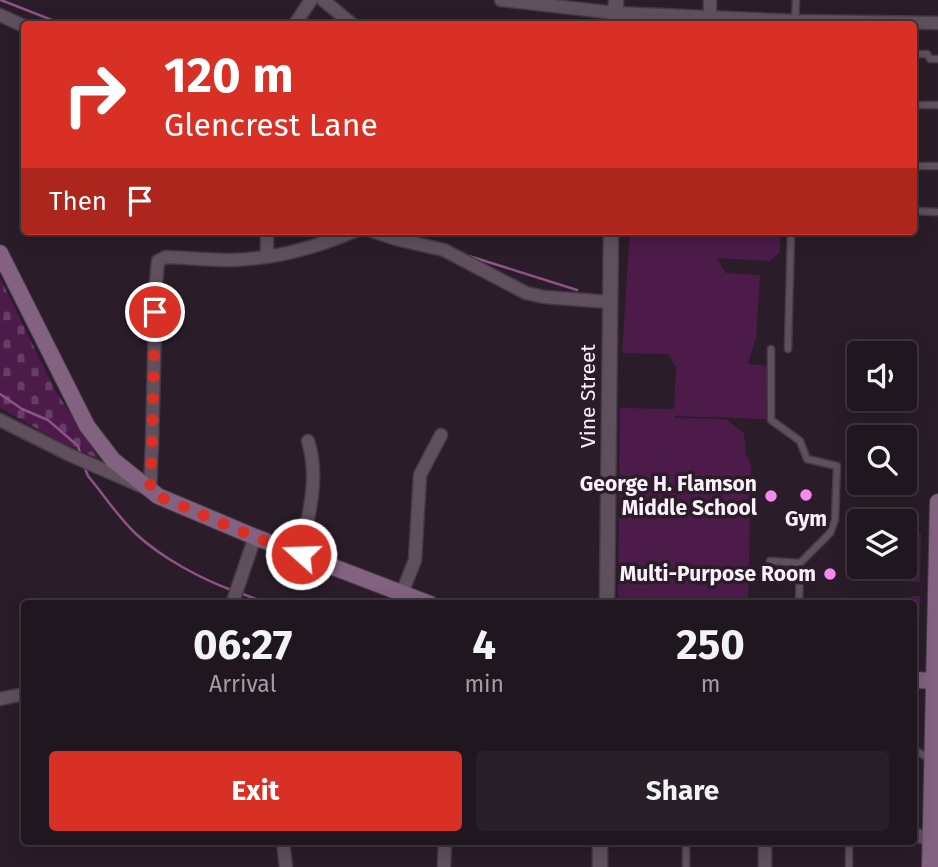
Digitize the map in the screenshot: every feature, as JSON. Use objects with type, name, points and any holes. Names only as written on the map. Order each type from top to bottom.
[{"type":"main road","points":[[0,253],[87,426],[113,460],[158,496],[255,537],[420,600]]},
{"type":"main road","points":[[930,867],[935,813],[938,502]]},
{"type":"main road","points":[[917,680],[936,681]]},
{"type":"street","points":[[297,21],[310,0]]},
{"type":"street","points":[[323,0],[348,21]]},
{"type":"street","points":[[501,0],[615,12],[767,21]]},
{"type":"street","points":[[710,0],[710,17]]},
{"type":"street","points":[[0,15],[21,25]]},
{"type":"street","points":[[917,23],[938,23]]},
{"type":"street","points":[[267,235],[267,257]]},
{"type":"street","points":[[0,420],[150,490],[158,261],[166,257],[232,260],[267,257],[330,242],[346,235]]},
{"type":"street","points":[[384,235],[444,250],[526,293],[610,302]]},
{"type":"street","name":"Vine Street","points":[[607,600],[611,235]]},
{"type":"street","points":[[402,593],[415,560],[420,475],[441,435]]},
{"type":"street","points":[[301,554],[314,484],[308,441]]},
{"type":"street","points":[[233,600],[255,537]]},
{"type":"street","points":[[0,699],[21,695]]},
{"type":"street","points":[[917,835],[934,842]]},
{"type":"street","points":[[283,845],[286,867]]},
{"type":"street","points":[[444,867],[445,845]]},
{"type":"street","points":[[600,845],[600,867]]},
{"type":"street","points":[[765,845],[765,867]]},
{"type":"lane","points":[[795,21],[796,0]]},
{"type":"lane","points":[[917,54],[927,54],[927,61],[938,59]]},
{"type":"lane","points":[[917,105],[938,105]]},
{"type":"lane","points":[[917,166],[938,166]]},
{"type":"lane","points":[[917,211],[938,212]]},
{"type":"lane","points":[[788,349],[791,235]]},
{"type":"lane","points":[[771,349],[771,420],[800,441],[807,459],[836,466],[835,520],[830,533],[800,563],[799,600]]},
{"type":"lane","points":[[770,561],[800,563]]},
{"type":"lane","points":[[917,751],[934,755]]},
{"type":"lane","points":[[685,867],[686,845]]},
{"type":"lane","points":[[849,845],[849,867]]},
{"type":"green space","points":[[630,235],[780,235],[780,252],[770,261],[716,258],[726,273],[760,275],[756,337],[748,364],[767,367],[766,419],[674,416],[726,419],[744,433],[746,455],[751,465],[748,600],[618,600],[620,408],[674,409],[676,367],[668,354],[622,353]]},
{"type":"green space","points":[[0,278],[55,390],[99,459],[61,442],[0,408]]},
{"type":"green space","points":[[917,533],[921,533],[920,582],[911,582],[911,579],[917,579]]},
{"type":"green space","points":[[911,596],[920,596],[917,642],[917,600],[911,600]]},
{"type":"waterway","points":[[1,0],[54,21]]},
{"type":"waterway","points":[[469,256],[577,290]]},
{"type":"waterway","points":[[0,394],[22,409],[48,420],[78,446],[81,456]]},
{"type":"waterway","points":[[84,466],[88,476],[117,513],[146,543],[182,567],[234,591]]},
{"type":"waterway","points":[[240,593],[257,600]]},
{"type":"place","name":"Gym","points":[[806,495]]},
{"type":"place","name":"George H. Flamson Middle School","points":[[771,496]]},
{"type":"place","name":"Multi-Purpose Room","points":[[830,574]]},
{"type":"route","points":[[155,312],[150,490],[158,496],[301,554]]}]
